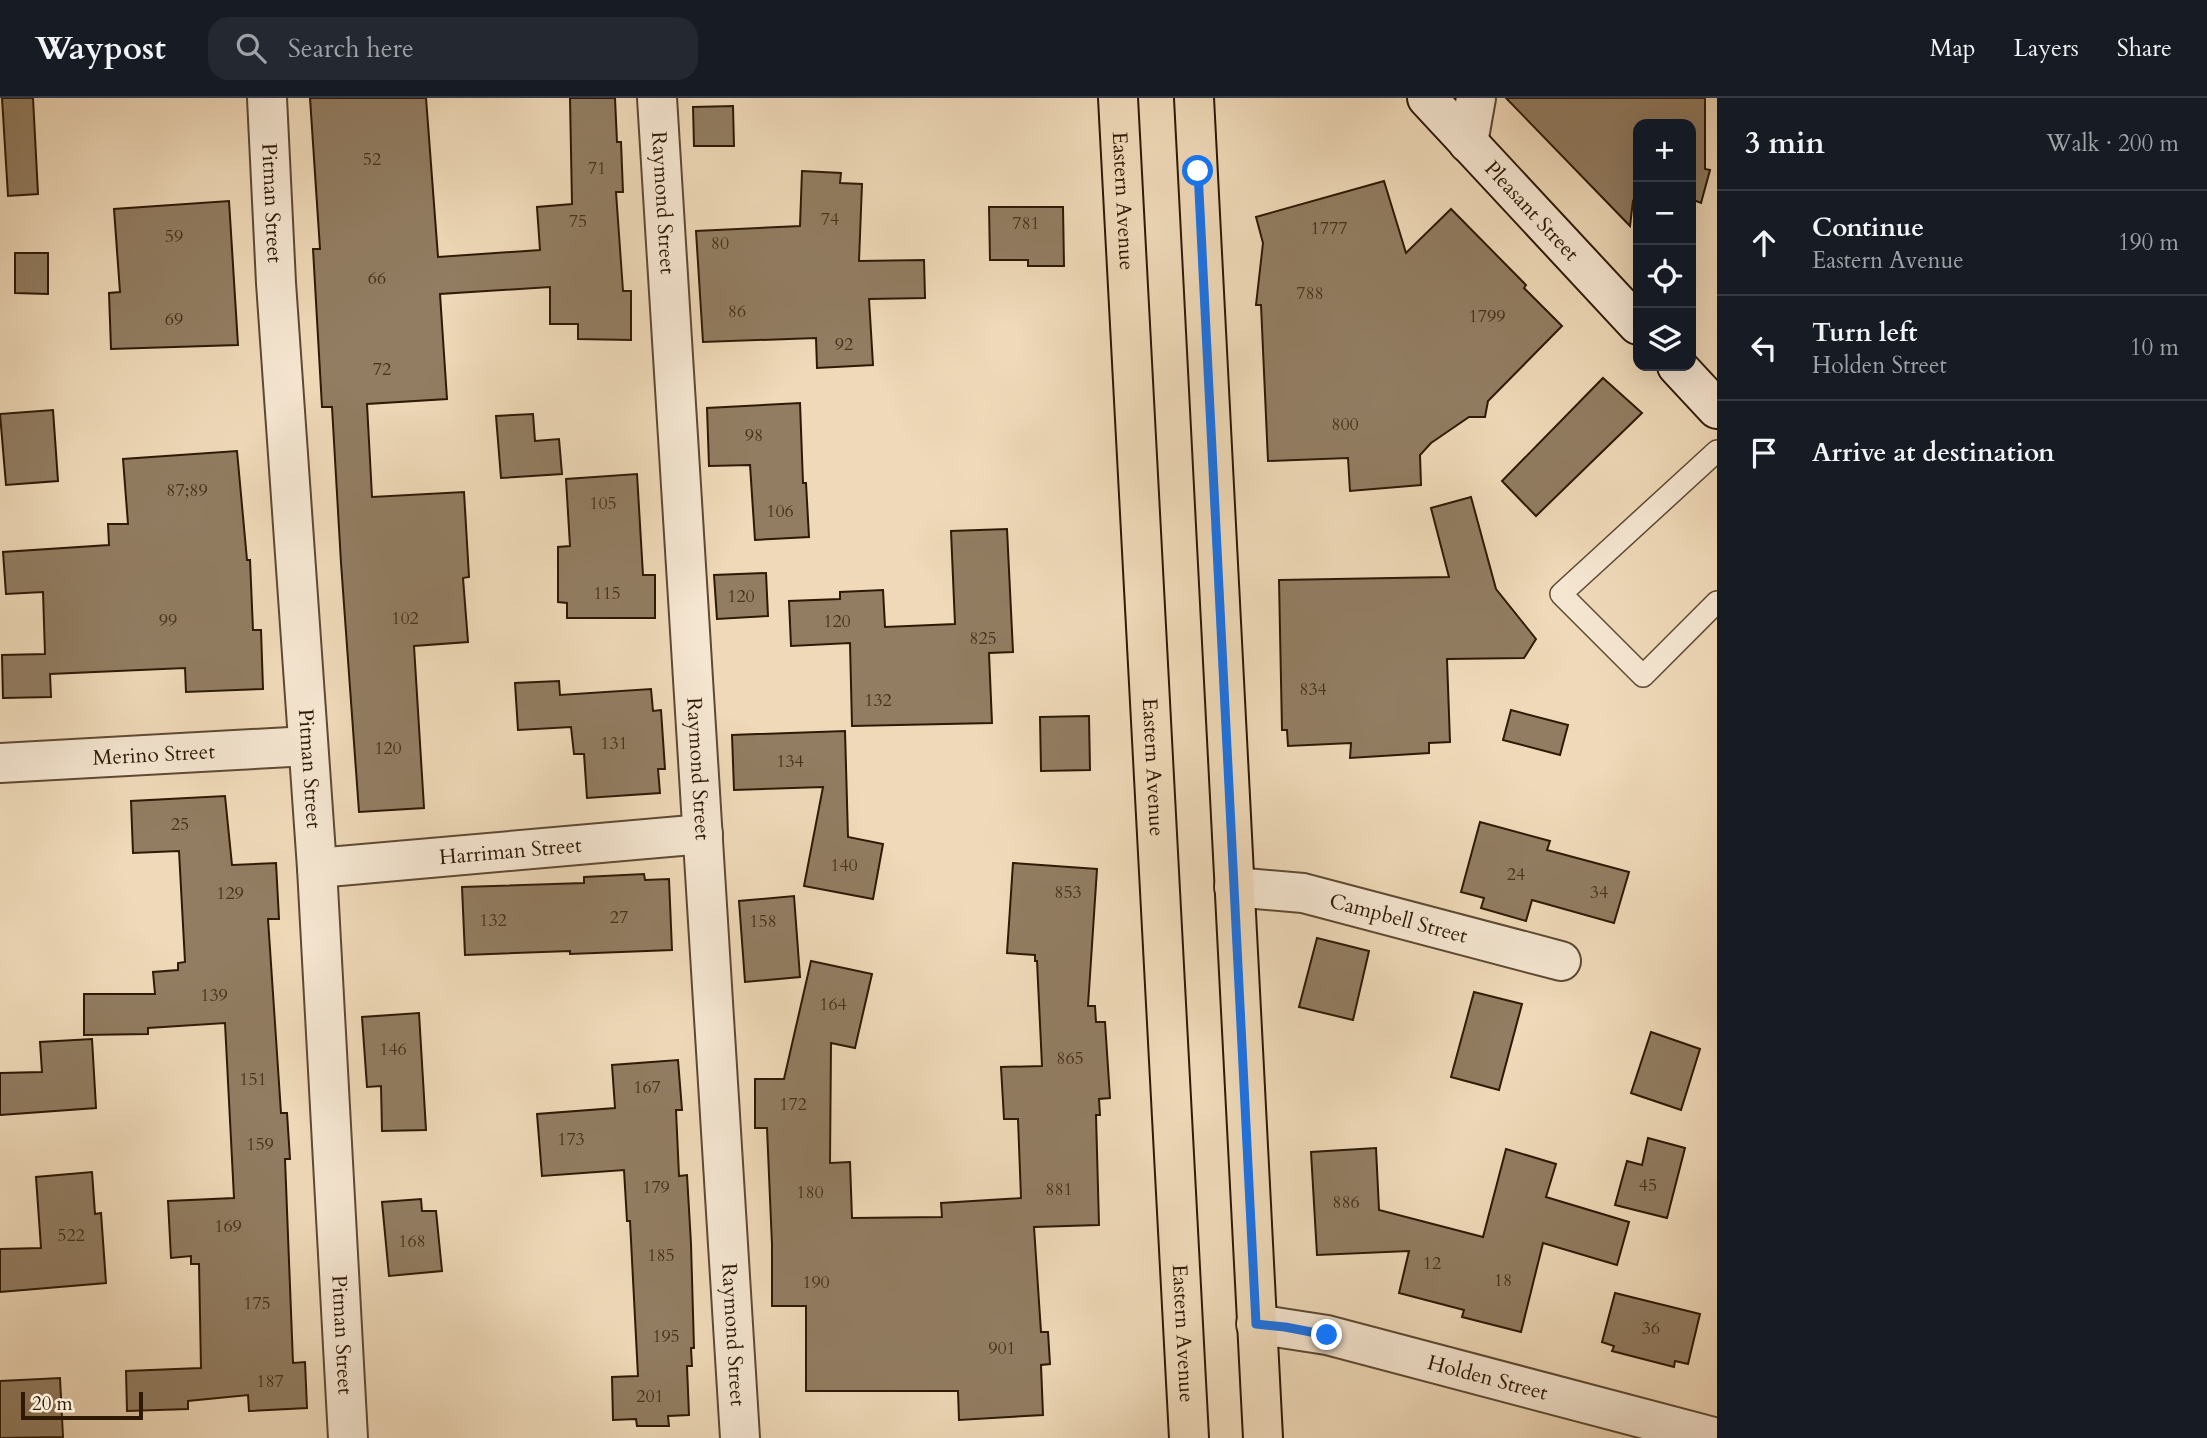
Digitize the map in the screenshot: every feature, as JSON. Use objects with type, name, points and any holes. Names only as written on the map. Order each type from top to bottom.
[{"type":"main road","name":"Eastern Avenue","points":[[1118,98],[1189,1438]]},
{"type":"main road","points":[[1194,98],[1263,1438]]},
{"type":"street","name":"Pitman Street","points":[[267,98],[276,283],[317,868],[348,1438]]},
{"type":"street","name":"Raymond Street","points":[[657,98],[740,1438]]},
{"type":"street","name":"Pleasant Street","points":[[1427,98],[1633,320]]},
{"type":"street","points":[[1468,143],[1476,98]]},
{"type":"street","points":[[1682,371],[1717,409]]},
{"type":"street","name":"Merino Street","points":[[0,763],[308,746]]},
{"type":"street","name":"Harriman Street","points":[[317,868],[703,834]]},
{"type":"street","name":"Campbell Street","points":[[1234,887],[1303,893],[1561,961]]},
{"type":"street","name":"Holden Street","points":[[1256,1324],[1327,1335],[1717,1438]]},
{"type":"lane","points":[[1717,452],[1561,594],[1643,676],[1717,602]]},
{"type":"building","points":[[2,98],[33,98],[38,194],[8,196]]},
{"type":"building","points":[[310,98],[426,98],[438,257],[540,250],[537,207],[572,204],[570,98],[615,98],[617,142],[621,142],[623,192],[616,192],[623,291],[631,291],[631,340],[578,339],[578,324],[550,324],[550,287],[440,294],[447,399],[367,404],[372,497],[464,492],[469,577],[463,578],[468,642],[414,646],[424,808],[359,812],[332,407],[322,407],[313,249],[320,249]]},
{"type":"building","points":[[1506,98],[1705,98],[1705,169],[1710,170],[1701,203],[1696,201],[1696,119],[1633,119],[1633,201],[1630,226]]},
{"type":"building","points":[[733,106],[734,146],[694,146],[693,107]]},
{"type":"building","points":[[802,171],[841,173],[840,183],[862,184],[859,261],[924,260],[925,298],[869,299],[873,365],[817,368],[816,338],[703,342],[696,231],[800,226]]},
{"type":"building","points":[[1384,181],[1406,253],[1451,209],[1526,285],[1524,288],[1562,326],[1488,401],[1485,417],[1469,417],[1431,443],[1420,455],[1421,485],[1350,491],[1348,458],[1268,461],[1261,305],[1256,305],[1263,243],[1256,217]]},
{"type":"building","points":[[229,201],[238,345],[111,349],[109,293],[120,292],[114,209]]},
{"type":"building","points":[[989,207],[1063,207],[1064,266],[1028,266],[1028,260],[990,260]]},
{"type":"building","points":[[15,253],[48,253],[48,294],[15,293]]},
{"type":"building","points":[[1603,378],[1642,413],[1536,516],[1502,481]]},
{"type":"building","points":[[800,403],[803,483],[806,483],[809,537],[755,540],[750,465],[709,466],[707,408]]},
{"type":"building","points":[[53,410],[58,481],[6,485],[0,414]]},
{"type":"building","points":[[533,414],[535,441],[559,439],[562,474],[501,478],[496,416]]},
{"type":"building","points":[[237,451],[247,560],[250,560],[253,630],[261,630],[263,689],[186,692],[185,668],[50,674],[51,697],[3,698],[2,655],[45,654],[43,592],[6,594],[3,552],[109,545],[108,524],[128,524],[123,459]]},
{"type":"building","points":[[637,474],[643,575],[655,575],[655,618],[567,618],[567,603],[558,602],[558,547],[570,546],[566,479]]},
{"type":"building","points":[[1471,497],[1496,589],[1536,639],[1524,658],[1447,659],[1450,742],[1429,743],[1429,753],[1350,758],[1351,743],[1288,746],[1287,730],[1282,730],[1279,580],[1449,577],[1431,508]]},
{"type":"building","points":[[1007,529],[1013,652],[989,653],[992,723],[852,726],[850,643],[791,646],[789,601],[840,599],[840,592],[883,590],[885,627],[955,624],[951,531]]},
{"type":"building","points":[[766,573],[768,616],[717,619],[714,575]]},
{"type":"building","points":[[559,681],[560,695],[651,689],[653,711],[661,710],[665,769],[658,769],[660,793],[587,798],[584,754],[574,754],[571,727],[518,730],[515,683]]},
{"type":"building","points":[[1511,710],[1568,725],[1560,755],[1503,740]]},
{"type":"building","points":[[1089,716],[1090,770],[1041,771],[1040,717]]},
{"type":"building","points":[[845,731],[848,837],[883,844],[873,899],[804,886],[823,787],[734,790],[732,735]]},
{"type":"building","points":[[225,796],[232,865],[276,863],[279,919],[268,919],[281,1113],[287,1113],[290,1159],[285,1159],[293,1363],[305,1362],[307,1408],[249,1411],[248,1395],[188,1401],[188,1409],[127,1411],[126,1371],[201,1368],[199,1264],[191,1264],[191,1256],[171,1258],[168,1201],[234,1198],[225,1023],[148,1028],[148,1034],[84,1035],[84,994],[155,994],[153,972],[178,970],[178,963],[185,962],[179,851],[133,853],[131,801]]},
{"type":"building","points":[[1480,822],[1550,841],[1547,850],[1629,872],[1614,923],[1532,900],[1526,921],[1481,908],[1484,898],[1461,892]]},
{"type":"building","points":[[1013,863],[1097,869],[1088,1006],[1095,1006],[1096,1022],[1105,1022],[1110,1098],[1099,1099],[1100,1115],[1096,1115],[1099,1225],[1034,1227],[1041,1332],[1048,1332],[1050,1364],[1041,1365],[1043,1415],[959,1420],[958,1391],[806,1391],[806,1306],[772,1306],[767,1128],[755,1128],[755,1079],[784,1079],[811,961],[872,974],[855,1048],[831,1043],[830,1163],[850,1162],[852,1218],[942,1217],[941,1203],[1021,1198],[1018,1119],[1004,1119],[1001,1067],[1042,1066],[1037,961],[1035,955],[1007,953]]},
{"type":"building","points":[[644,874],[645,880],[669,879],[672,950],[465,955],[462,887],[584,883],[584,877]]},
{"type":"building","points":[[794,896],[800,977],[745,982],[739,901]]},
{"type":"building","points":[[1317,938],[1369,951],[1353,1020],[1299,1007]]},
{"type":"building","points":[[1474,992],[1522,1004],[1499,1090],[1451,1077]]},
{"type":"building","points":[[419,1013],[426,1130],[382,1131],[381,1086],[367,1087],[362,1017]]},
{"type":"building","points":[[1651,1032],[1700,1049],[1681,1110],[1631,1093]]},
{"type":"building","points":[[92,1039],[96,1108],[0,1115],[0,1073],[42,1072],[40,1042]]},
{"type":"building","points":[[678,1060],[682,1110],[676,1110],[679,1176],[687,1175],[691,1244],[694,1348],[691,1348],[692,1366],[687,1366],[689,1415],[668,1416],[669,1426],[637,1426],[636,1419],[613,1420],[612,1377],[638,1376],[630,1221],[627,1221],[624,1170],[542,1176],[537,1114],[615,1108],[612,1065]]},
{"type":"building","points":[[1648,1138],[1685,1148],[1667,1218],[1615,1205],[1627,1161],[1642,1165]]},
{"type":"building","points":[[1376,1148],[1379,1210],[1483,1237],[1506,1149],[1556,1164],[1546,1197],[1629,1222],[1617,1265],[1543,1243],[1521,1332],[1462,1317],[1464,1310],[1399,1293],[1409,1251],[1317,1255],[1311,1152]]},
{"type":"building","points":[[92,1172],[95,1214],[101,1213],[106,1283],[0,1292],[0,1249],[41,1248],[36,1177]]},
{"type":"building","points":[[421,1199],[422,1211],[436,1211],[442,1271],[389,1276],[382,1202]]},
{"type":"building","points":[[1615,1293],[1700,1314],[1688,1364],[1675,1361],[1674,1367],[1612,1351],[1614,1346],[1602,1342]]},
{"type":"building","points":[[60,1378],[63,1437],[0,1438],[0,1381]]},
{"type":"route","points":[[1198,171],[1256,1324],[1327,1335]]}]
